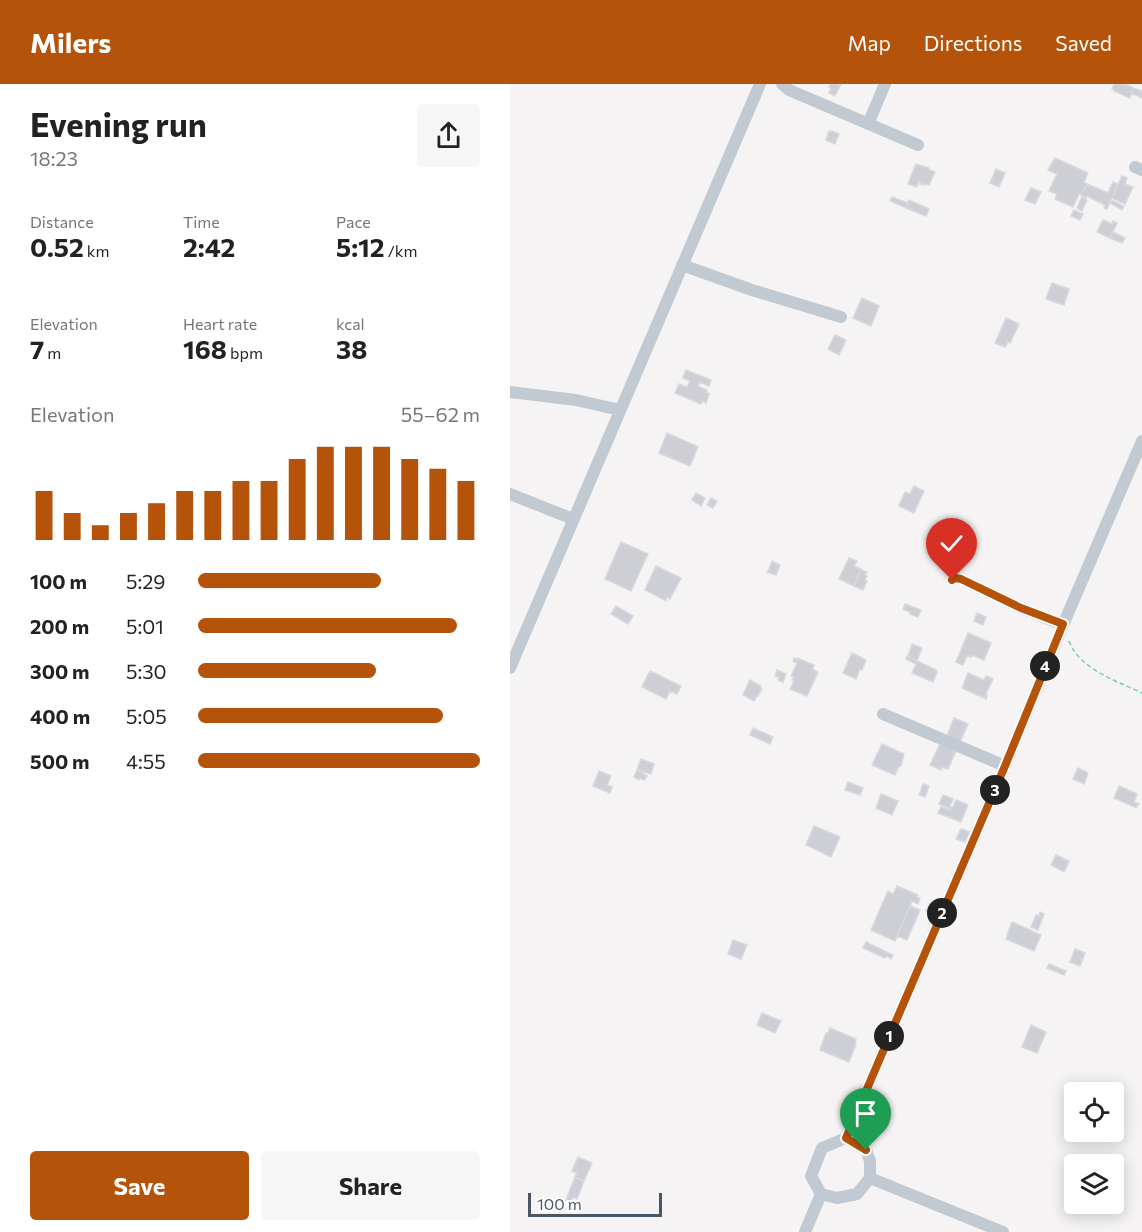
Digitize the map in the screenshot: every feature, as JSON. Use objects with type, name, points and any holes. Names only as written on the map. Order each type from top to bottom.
[{"type":"street","points":[[510,668],[760,84]]},
{"type":"street","points":[[782,84],[789,90],[918,146]]},
{"type":"street","points":[[868,124],[885,84]]},
{"type":"street","points":[[682,265],[841,317]]},
{"type":"street","points":[[510,392],[576,400],[620,410]]},
{"type":"street","points":[[846,1138],[866,1150],[870,1161],[870,1178],[857,1194],[837,1198],[821,1194],[811,1176],[822,1148],[846,1138],[1142,441]]},
{"type":"street","points":[[510,494],[573,519]]},
{"type":"street","points":[[952,580],[961,579],[1021,608],[1063,624]]},
{"type":"street","points":[[883,714],[1005,766]]},
{"type":"street","points":[[870,1178],[1003,1232]]},
{"type":"street","points":[[805,1232],[821,1194]]},
{"type":"path","points":[[1063,624],[1071,646],[1088,667],[1142,693]]},
{"type":"building","points":[[831,84],[841,84],[835,96],[829,93]]},
{"type":"building","points":[[1114,84],[1125,84],[1133,88],[1130,98],[1114,91],[1112,89]]},
{"type":"building","points":[[1133,88],[1142,91],[1142,98],[1131,93]]},
{"type":"building","points":[[829,131],[839,134],[835,144],[826,140]]},
{"type":"building","points":[[1055,158],[1088,173],[1084,182],[1087,184],[1073,207],[1055,199],[1057,194],[1049,191],[1057,174],[1048,170]]},
{"type":"building","points":[[916,164],[935,172],[929,185],[920,184],[919,181],[917,187],[908,184]]},
{"type":"building","points":[[996,169],[1005,173],[999,187],[990,183]]},
{"type":"building","points":[[1122,176],[1127,178],[1125,184],[1133,187],[1125,204],[1112,198]]},
{"type":"building","points":[[1113,182],[1118,184],[1107,209],[1104,208],[1105,205],[1081,195],[1087,184],[1108,193]]},
{"type":"building","points":[[1031,188],[1041,192],[1035,204],[1025,200]]},
{"type":"building","points":[[892,197],[908,203],[906,208],[890,201]]},
{"type":"building","points":[[1082,197],[1087,200],[1082,211],[1077,208]]},
{"type":"building","points":[[909,200],[929,209],[926,216],[906,208]]},
{"type":"building","points":[[1111,200],[1124,206],[1122,210],[1110,203]]},
{"type":"building","points":[[1074,210],[1083,214],[1080,220],[1071,216]]},
{"type":"building","points":[[1103,220],[1112,224],[1113,221],[1117,223],[1110,238],[1097,232]]},
{"type":"building","points":[[1113,232],[1125,238],[1122,243],[1110,238]]},
{"type":"building","points":[[1052,283],[1069,289],[1064,305],[1046,299]]},
{"type":"building","points":[[862,298],[879,306],[871,326],[853,318]]},
{"type":"building","points":[[1006,318],[1019,324],[1010,343],[1008,342],[1005,347],[995,343]]},
{"type":"building","points":[[835,335],[846,340],[839,355],[828,349]]},
{"type":"building","points":[[686,370],[711,380],[709,386],[700,382],[698,386],[707,390],[709,394],[706,403],[702,401],[701,404],[675,393],[679,384],[687,387],[690,381],[683,378]]},
{"type":"building","points":[[667,433],[698,447],[690,466],[659,453]]},
{"type":"building","points":[[914,486],[924,491],[914,513],[899,506],[905,492],[910,494]]},
{"type":"building","points":[[696,493],[705,498],[701,506],[692,500]]},
{"type":"building","points":[[711,498],[717,501],[713,508],[707,505]]},
{"type":"building","points":[[621,542],[648,554],[631,591],[605,579]]},
{"type":"building","points":[[849,558],[857,561],[854,566],[861,569],[854,586],[839,579]]},
{"type":"building","points":[[772,561],[780,565],[776,575],[767,572]]},
{"type":"building","points":[[656,566],[681,578],[670,599],[667,597],[666,601],[645,590]]},
{"type":"building","points":[[861,570],[867,572],[865,580],[867,581],[863,590],[854,586]]},
{"type":"building","points":[[905,604],[921,610],[918,617],[903,609]]},
{"type":"building","points":[[616,606],[633,616],[628,624],[611,614]]},
{"type":"building","points":[[977,613],[986,617],[983,625],[974,621]]},
{"type":"building","points":[[968,633],[991,643],[984,660],[972,655],[967,656],[963,665],[956,662]]},
{"type":"building","points":[[912,644],[922,648],[917,661],[908,656]]},
{"type":"building","points":[[852,653],[866,660],[856,679],[843,673]]},
{"type":"building","points":[[907,656],[936,670],[933,682],[912,673],[916,664],[906,659]]},
{"type":"building","points":[[794,658],[814,665],[812,669],[818,672],[807,696],[790,689],[794,681],[792,680],[794,677],[791,676],[797,663],[793,661]]},
{"type":"building","points":[[777,670],[786,674],[783,682],[775,676]]},
{"type":"building","points":[[650,671],[681,686],[677,694],[670,691],[666,699],[642,687]]},
{"type":"building","points":[[968,673],[984,680],[986,676],[993,679],[985,696],[987,696],[986,699],[962,688]]},
{"type":"building","points":[[750,680],[762,689],[754,701],[743,695]]},
{"type":"building","points":[[954,718],[968,724],[960,742],[947,736]]},
{"type":"building","points":[[753,728],[773,737],[770,744],[750,735]]},
{"type":"building","points":[[882,744],[904,754],[901,766],[895,775],[872,765]]},
{"type":"building","points":[[940,744],[956,751],[948,769],[942,767],[941,770],[930,765]]},
{"type":"building","points":[[641,759],[654,764],[651,774],[637,770]]},
{"type":"building","points":[[1078,768],[1088,773],[1084,784],[1073,779]]},
{"type":"building","points":[[637,770],[647,776],[644,780],[634,777]]},
{"type":"building","points":[[599,771],[611,776],[607,785],[612,787],[610,793],[593,786]]},
{"type":"building","points":[[848,782],[863,788],[860,795],[845,790]]},
{"type":"building","points":[[923,784],[929,786],[925,797],[919,795]]},
{"type":"building","points":[[1119,786],[1137,794],[1134,802],[1139,804],[1137,808],[1114,798]]},
{"type":"building","points":[[881,794],[898,801],[892,815],[876,808]]},
{"type":"building","points":[[943,795],[953,799],[949,808],[939,804]]},
{"type":"building","points":[[956,800],[968,805],[961,822],[938,813],[941,807],[950,810]]},
{"type":"building","points":[[814,826],[840,837],[831,857],[806,845]]},
{"type":"building","points":[[961,829],[970,832],[965,842],[956,839]]},
{"type":"building","points":[[1056,855],[1069,861],[1064,872],[1051,865]]},
{"type":"building","points":[[897,886],[920,898],[918,904],[912,901],[895,941],[871,930],[888,891],[893,894]]},
{"type":"building","points":[[930,903],[938,906],[934,915],[926,911]]},
{"type":"building","points":[[910,906],[920,910],[907,940],[897,936]]},
{"type":"building","points":[[1040,912],[1044,914],[1038,930],[1031,927],[1036,915],[1039,916]]},
{"type":"building","points":[[1012,922],[1041,935],[1034,951],[1006,939]]},
{"type":"building","points":[[733,940],[747,945],[741,959],[728,954]]},
{"type":"building","points":[[866,942],[893,955],[891,959],[863,948]]},
{"type":"building","points":[[1075,949],[1085,953],[1080,966],[1070,962]]},
{"type":"building","points":[[1049,964],[1066,971],[1064,975],[1047,968]]},
{"type":"building","points":[[762,1013],[781,1021],[775,1033],[757,1025]]},
{"type":"building","points":[[1031,1025],[1046,1032],[1037,1053],[1022,1047]]},
{"type":"building","points":[[830,1028],[856,1039],[849,1062],[820,1050]]},
{"type":"building","points":[[578,1157],[592,1163],[584,1181],[575,1177],[577,1173],[572,1171]]},
{"type":"building","points":[[575,1177],[584,1181],[577,1199],[573,1197],[571,1202],[566,1200]]},
{"type":"route","points":[[866,1150],[846,1138],[1063,624],[1021,608],[961,579],[952,580]]}]
